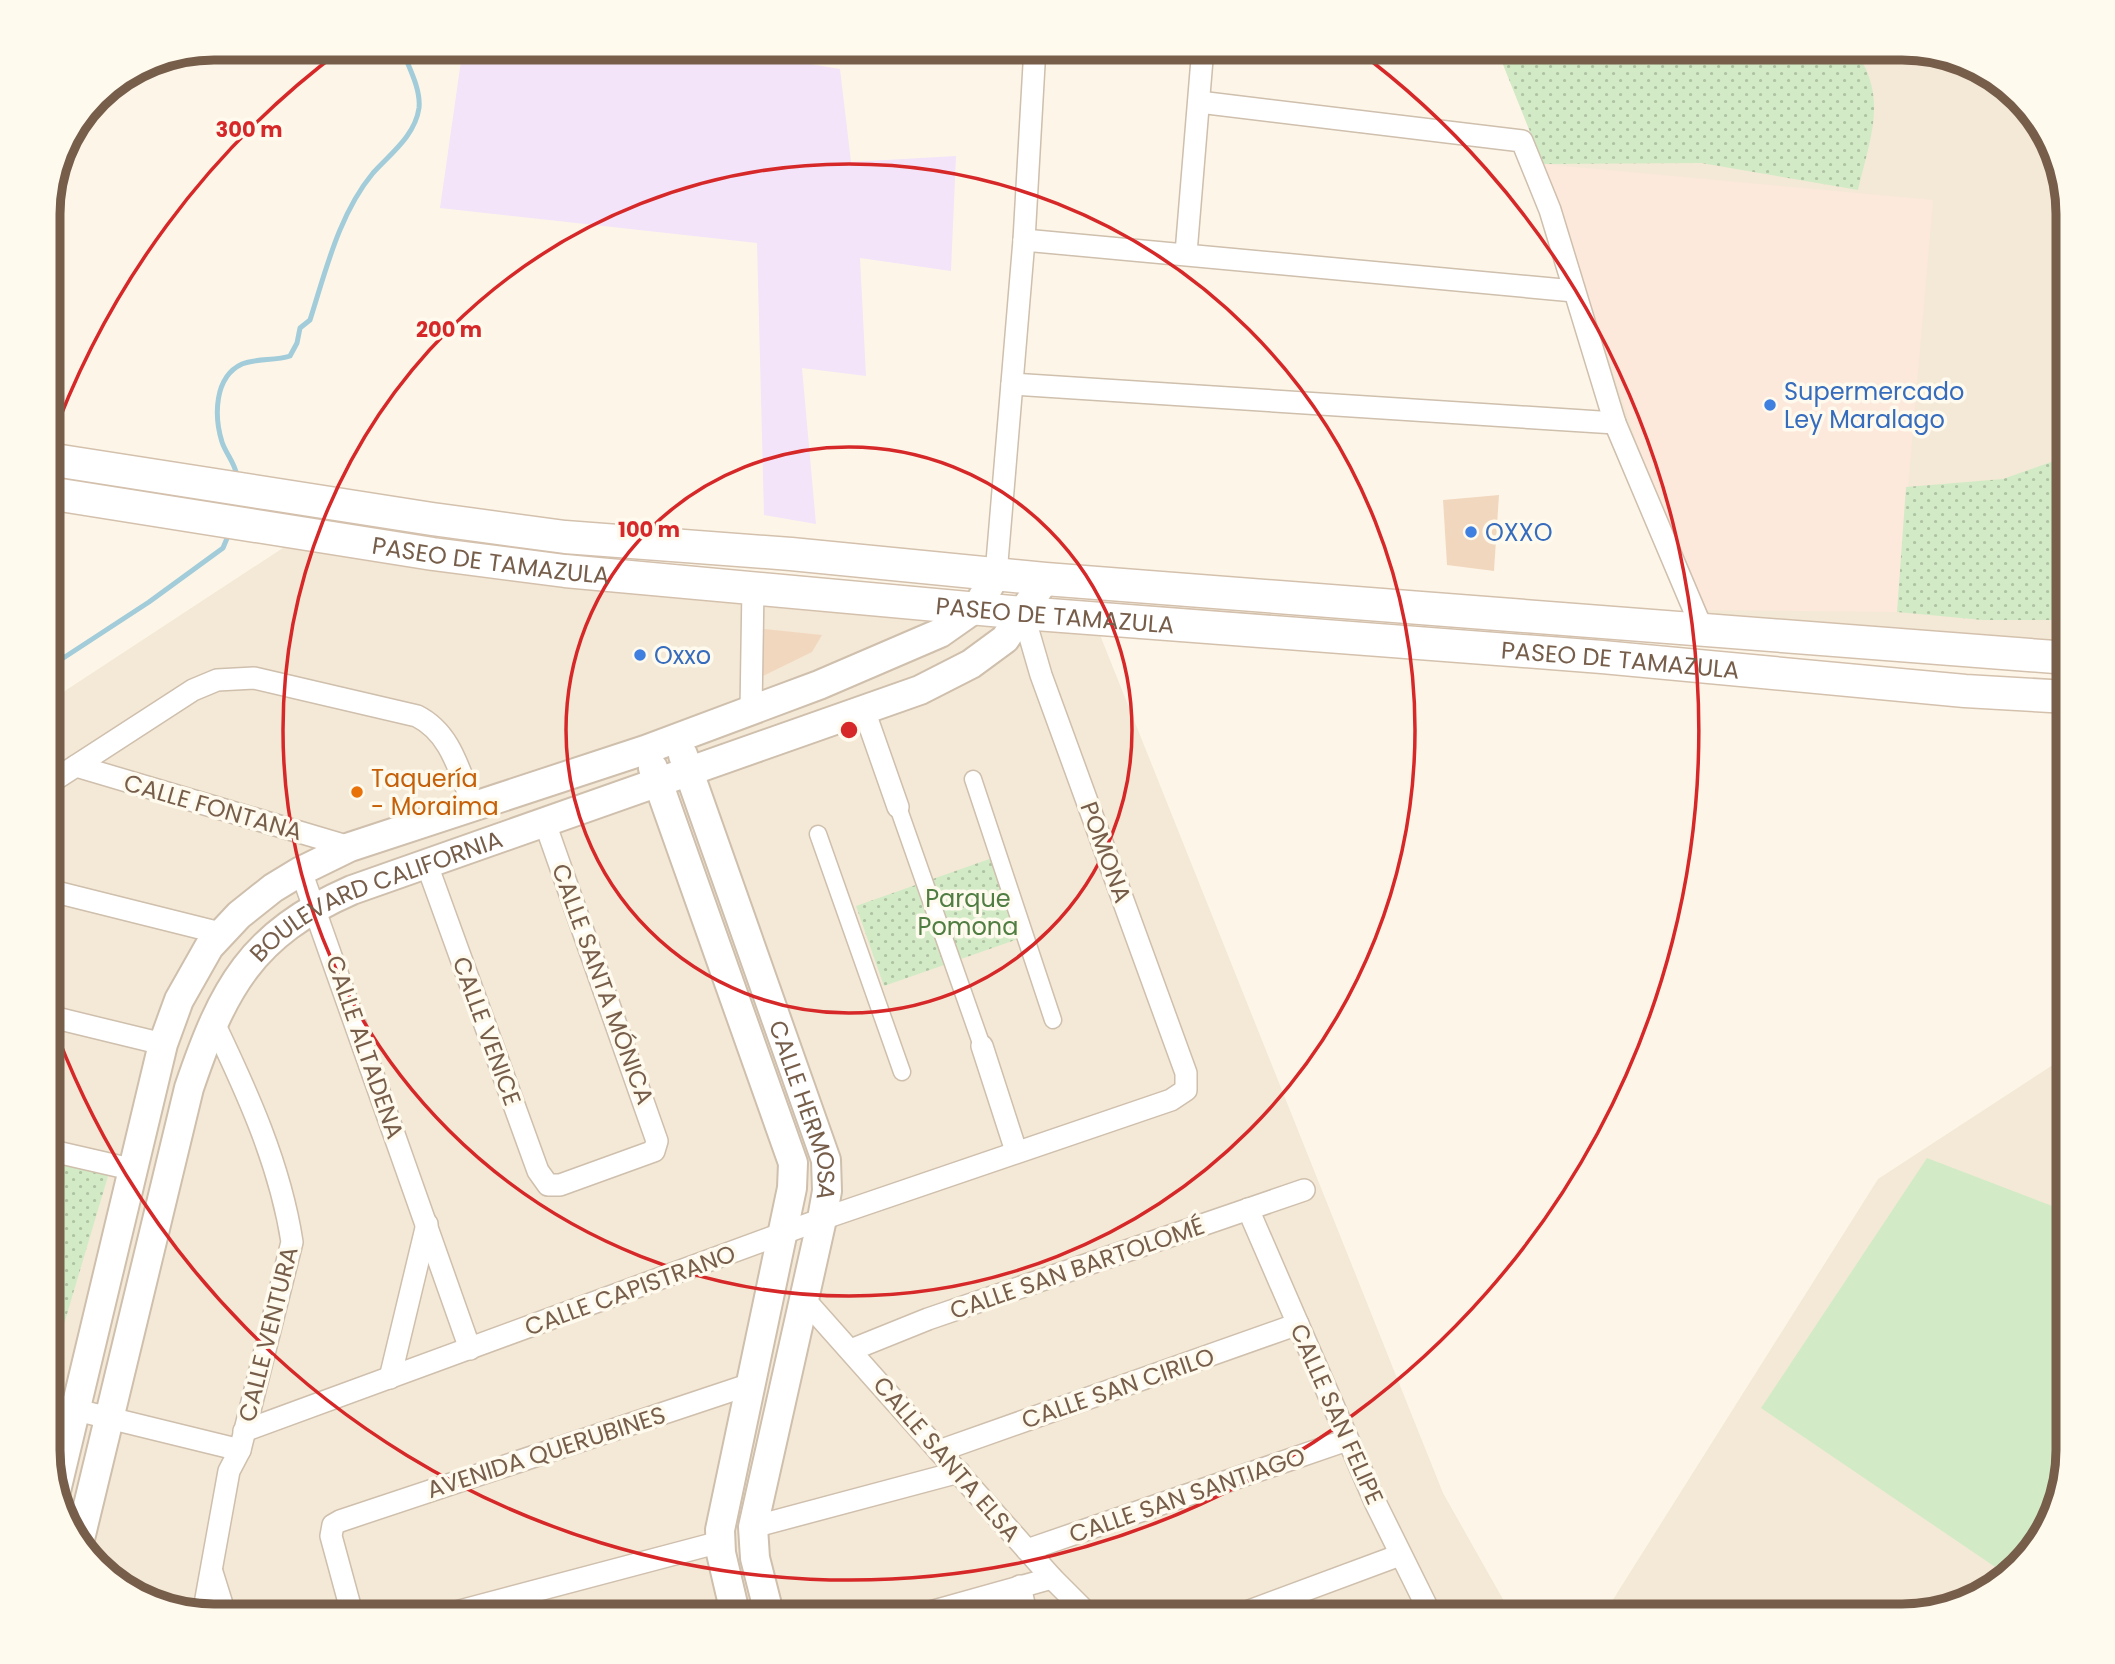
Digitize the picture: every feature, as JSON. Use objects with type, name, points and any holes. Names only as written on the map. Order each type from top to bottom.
[{"type":"main road","name":"PASEO DE TAMAZULA","points":[[60,460],[565,537],[791,554],[1045,579],[2056,657]]},
{"type":"main road","name":"PASEO DE TAMAZULA","points":[[60,496],[565,571],[1023,613],[1602,657],[2056,696]]},
{"type":"main road","points":[[1602,657],[1604,623]]},
{"type":"main road","points":[[2002,693],[2025,678],[2056,673]]},
{"type":"street","points":[[1186,253],[1202,59]]},
{"type":"street","points":[[996,574],[1024,240],[1034,60]]},
{"type":"street","points":[[1199,102],[1522,141],[1550,210],[1615,423],[1703,631]]},
{"type":"street","points":[[1024,240],[1574,291]]},
{"type":"street","points":[[1012,384],[1615,423]]},
{"type":"street","name":"BOULEVARD CALIFORNIA","points":[[61,1470],[135,1170],[163,1044],[190,975],[220,933],[273,888],[350,847],[645,750],[819,685],[928,638],[977,607],[996,574]]},
{"type":"street","name":"BOULEVARD CALIFORNIA","points":[[82,1530],[188,1088],[213,1021],[248,963],[276,934],[316,906],[426,862],[659,784],[920,690],[971,664],[1005,639],[1045,579]]},
{"type":"street","points":[[751,710],[753,587]]},
{"type":"street","name":"POMONA","points":[[1023,613],[1041,675],[1186,1073],[1186,1090]]},
{"type":"street","points":[[60,776],[193,690],[231,677],[254,678],[416,716],[432,723],[446,742],[473,805]]},
{"type":"street","points":[[864,710],[1017,1151]]},
{"type":"street","name":"CALLE HERMOSA","points":[[676,738],[826,1160],[827,1191],[822,1219],[754,1527],[755,1558],[766,1604]]},
{"type":"street","name":"CALLE HERMOSA","points":[[645,750],[787,1139],[793,1163],[792,1188],[720,1542],[733,1604]]},
{"type":"street","name":"CALLE FONTANA","points":[[76,766],[350,847]]},
{"type":"street","points":[[973,779],[1053,1020]]},
{"type":"street","name":"CALLE SANTA MÓNICA","points":[[545,822],[657,1136],[657,1146],[649,1153],[560,1185]]},
{"type":"street","points":[[818,834],[902,1072]]},
{"type":"street","name":"CALLE VENICE","points":[[426,862],[538,1171],[548,1185],[560,1185]]},
{"type":"street","name":"CALLE ALTADENA","points":[[301,871],[316,906],[470,1349]]},
{"type":"street","points":[[60,893],[220,933]]},
{"type":"street","points":[[60,1019],[163,1044]]},
{"type":"street","name":"CALLE VENTURA","points":[[205,1604],[229,1471],[242,1440],[292,1242],[287,1207],[264,1137],[247,1092],[213,1021]]},
{"type":"street","name":"CALLE CAPISTRANO","points":[[242,1440],[390,1378],[822,1219],[1171,1100],[1186,1090]]},
{"type":"street","points":[[60,1153],[135,1170]]},
{"type":"street","name":"CALLE SAN BARTOLOMÉ","points":[[851,1350],[928,1319],[1304,1190]]},
{"type":"street","name":"CALLE SAN FELIPE","points":[[1248,1209],[1347,1440],[1425,1604]]},
{"type":"street","points":[[390,1378],[427,1224]]},
{"type":"street","name":"CALLE SANTA ELSA","points":[[804,1299],[1078,1604]]},
{"type":"street","name":"CALLE SAN CIRILO","points":[[939,1451],[1298,1324]]},
{"type":"street","name":"AVENIDA QUERUBINES","points":[[349,1604],[331,1536],[333,1525],[340,1521],[751,1384]]},
{"type":"street","points":[[60,1406],[110,1418],[242,1440]]},
{"type":"street","name":"CALLE SAN SANTIAGO","points":[[1027,1550],[1347,1440]]},
{"type":"street","points":[[754,1527],[959,1472]]},
{"type":"street","points":[[486,1604],[720,1542]]},
{"type":"street","points":[[1268,1604],[1400,1555]]},
{"type":"street","points":[[212,1571],[222,1604]]},
{"type":"street","points":[[957,1604],[1052,1578]]},
{"type":"street","points":[[1020,1586],[1024,1604]]},
{"type":"shaded area","points":[[1501,59],[1901,59],[1931,62],[1960,71],[2003,98],[2024,120],[2044,155],[2053,184],[2056,214],[2056,661],[1710,641],[1615,423],[1543,164]]},
{"type":"shaded area","points":[[461,60],[784,60],[840,69],[851,162],[956,156],[951,271],[860,258],[866,376],[802,368],[816,524],[764,515],[757,243],[440,208]]},
{"type":"shaded area","name":"Supermercado Ley Maralago","points":[[1543,164],[1933,200],[1897,612],[1693,610]]},
{"type":"shaded area","points":[[295,540],[1098,630],[1443,1493],[1506,1604],[204,1604],[184,1602],[137,1584],[112,1566],[86,1536],[68,1500],[60,1460],[60,694]]},
{"type":"shaded area","points":[[2056,1063],[2056,1450],[2050,1490],[2035,1527],[2017,1552],[1987,1578],[1960,1593],[1931,1602],[1610,1604],[1878,1179]]},
{"type":"green space","points":[[1501,59],[1860,59],[1871,82],[1874,117],[1858,190],[1701,163],[1543,164]]},
{"type":"green space","points":[[2056,460],[2056,620],[1983,620],[1897,612],[1906,487],[2003,479]]},
{"type":"green space","name":"Parque Pomona","points":[[998,856],[1024,937],[884,986],[856,906]]},
{"type":"green space","points":[[60,1141],[114,1156],[60,1338]]},
{"type":"green space","points":[[1927,1158],[2056,1207],[2054,1470],[2047,1500],[2035,1527],[2024,1544],[1999,1569],[1761,1408]]},
{"type":"building","name":"OXXO","points":[[1499,495],[1494,571],[1447,565],[1443,500]]},
{"type":"building","name":"OXXO","points":[[756,628],[822,635],[812,652],[755,680]]},
{"type":"waterway","points":[[237,476],[219,432],[217,409],[221,388],[226,378],[242,364],[290,356],[297,343],[300,328],[310,320],[328,262],[351,206],[373,173],[401,144],[417,118],[418,93],[406,60]]},
{"type":"waterway","points":[[60,660],[149,602],[223,548],[230,531]]},
{"type":"place","name":"Supermercado Ley Maralago","points":[[1770,405]]},
{"type":"place","name":"OXXO","points":[[1471,532]]},
{"type":"place","name":"Oxxo","points":[[640,655]]},
{"type":"place","name":"Taquería - Moraima","points":[[357,792]]}]
